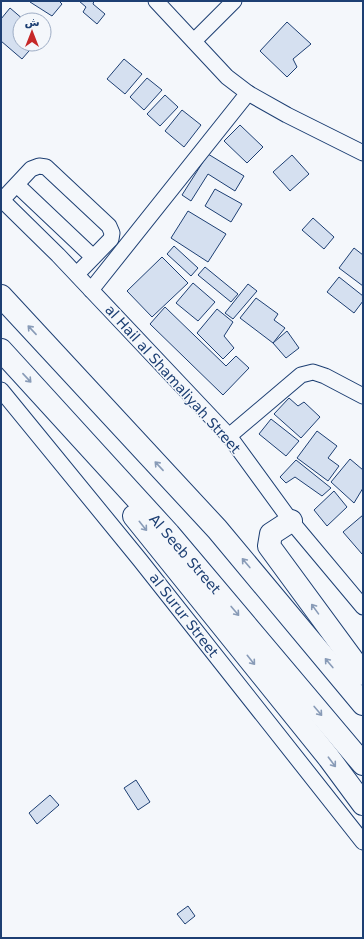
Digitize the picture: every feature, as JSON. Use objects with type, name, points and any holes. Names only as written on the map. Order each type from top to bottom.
[{"type":"highway","points":[[1,296],[217,529],[363,704]]},
{"type":"highway","name":"Al Seeb Street","points":[[1,350],[169,534],[363,764]]},
{"type":"highway","points":[[53,406],[61,425],[329,758],[363,804]]},
{"type":"highway","points":[[291,521],[271,534],[269,546],[363,674]]},
{"type":"street","points":[[156,1],[227,77],[248,93],[287,115],[363,153]]},
{"type":"street","points":[[194,41],[234,1]]},
{"type":"street","points":[[91,290],[248,93]]},
{"type":"street","points":[[2,200],[31,169],[39,166],[46,167],[109,226],[112,233],[111,239],[77,274]]},
{"type":"street","points":[[17,185],[93,257]]},
{"type":"street","name":"al Hail al Shamaliyah Street","points":[[2,200],[77,274],[229,436],[291,521],[363,607]]},
{"type":"street","points":[[229,436],[301,375],[313,372],[325,376],[363,396]]},
{"type":"street","name":"al Surur Street","points":[[1,390],[140,560],[363,842]]},
{"type":"building","points":[[59,1],[62,4],[52,16],[52,12],[46,12],[30,2]]},
{"type":"building","points":[[79,1],[94,1],[93,4],[105,14],[97,24],[83,12],[86,7]]},
{"type":"building","points":[[10,8],[15,12],[12,12],[12,50],[1,41],[1,19]]},
{"type":"building","points":[[287,22],[311,44],[293,59],[297,67],[287,77],[260,51]]},
{"type":"building","points":[[14,52],[28,52],[22,59]]},
{"type":"building","points":[[124,59],[142,74],[125,94],[107,79]]},
{"type":"building","points":[[147,78],[162,90],[144,110],[130,97]]},
{"type":"building","points":[[165,95],[178,107],[160,126],[147,114]]},
{"type":"building","points":[[182,110],[201,125],[184,147],[165,131]]},
{"type":"building","points":[[240,125],[263,147],[247,163],[224,141]]},
{"type":"building","points":[[208,154],[244,176],[235,191],[208,174],[191,201],[182,195]]},
{"type":"building","points":[[292,155],[309,174],[290,191],[273,172]]},
{"type":"building","points":[[215,189],[242,204],[231,222],[205,206]]},
{"type":"building","points":[[188,211],[226,234],[208,262],[171,238]]},
{"type":"building","points":[[313,218],[334,237],[324,249],[302,230]]},
{"type":"building","points":[[174,246],[198,268],[191,276],[167,254]]},
{"type":"building","points":[[354,248],[363,255],[363,286],[339,268]]},
{"type":"building","points":[[162,257],[188,283],[152,317],[127,291]]},
{"type":"building","points":[[205,267],[238,294],[231,302],[198,275]]},
{"type":"building","points":[[339,277],[363,296],[363,301],[354,313],[327,292]]},
{"type":"building","points":[[193,283],[215,302],[198,321],[176,303]]},
{"type":"building","points":[[248,284],[257,291],[233,319],[225,313]]},
{"type":"building","points":[[256,298],[278,314],[274,320],[285,328],[273,343],[240,318]]},
{"type":"building","points":[[165,307],[226,366],[236,356],[249,368],[223,395],[150,324]]},
{"type":"building","points":[[217,309],[233,322],[224,336],[234,348],[223,359],[197,333]]},
{"type":"building","points":[[287,331],[299,348],[286,358],[273,343]]},
{"type":"building","points":[[289,398],[298,406],[304,402],[320,417],[301,438],[274,414]]},
{"type":"building","points":[[271,419],[299,441],[286,456],[259,434]]},
{"type":"building","points":[[317,431],[337,446],[328,458],[339,466],[328,481],[297,458]]},
{"type":"building","points":[[350,459],[363,470],[363,488],[354,503],[331,482]]},
{"type":"building","points":[[296,460],[331,488],[322,496],[295,477],[286,483],[280,477]]},
{"type":"building","points":[[334,491],[347,507],[327,526],[314,510]]},
{"type":"building","points":[[363,515],[363,553],[362,554],[343,532]]},
{"type":"building","points":[[136,780],[150,802],[138,810],[124,788]]},
{"type":"building","points":[[50,795],[59,805],[37,824],[29,813]]},
{"type":"building","points":[[188,906],[195,916],[185,924],[177,914]]}]
